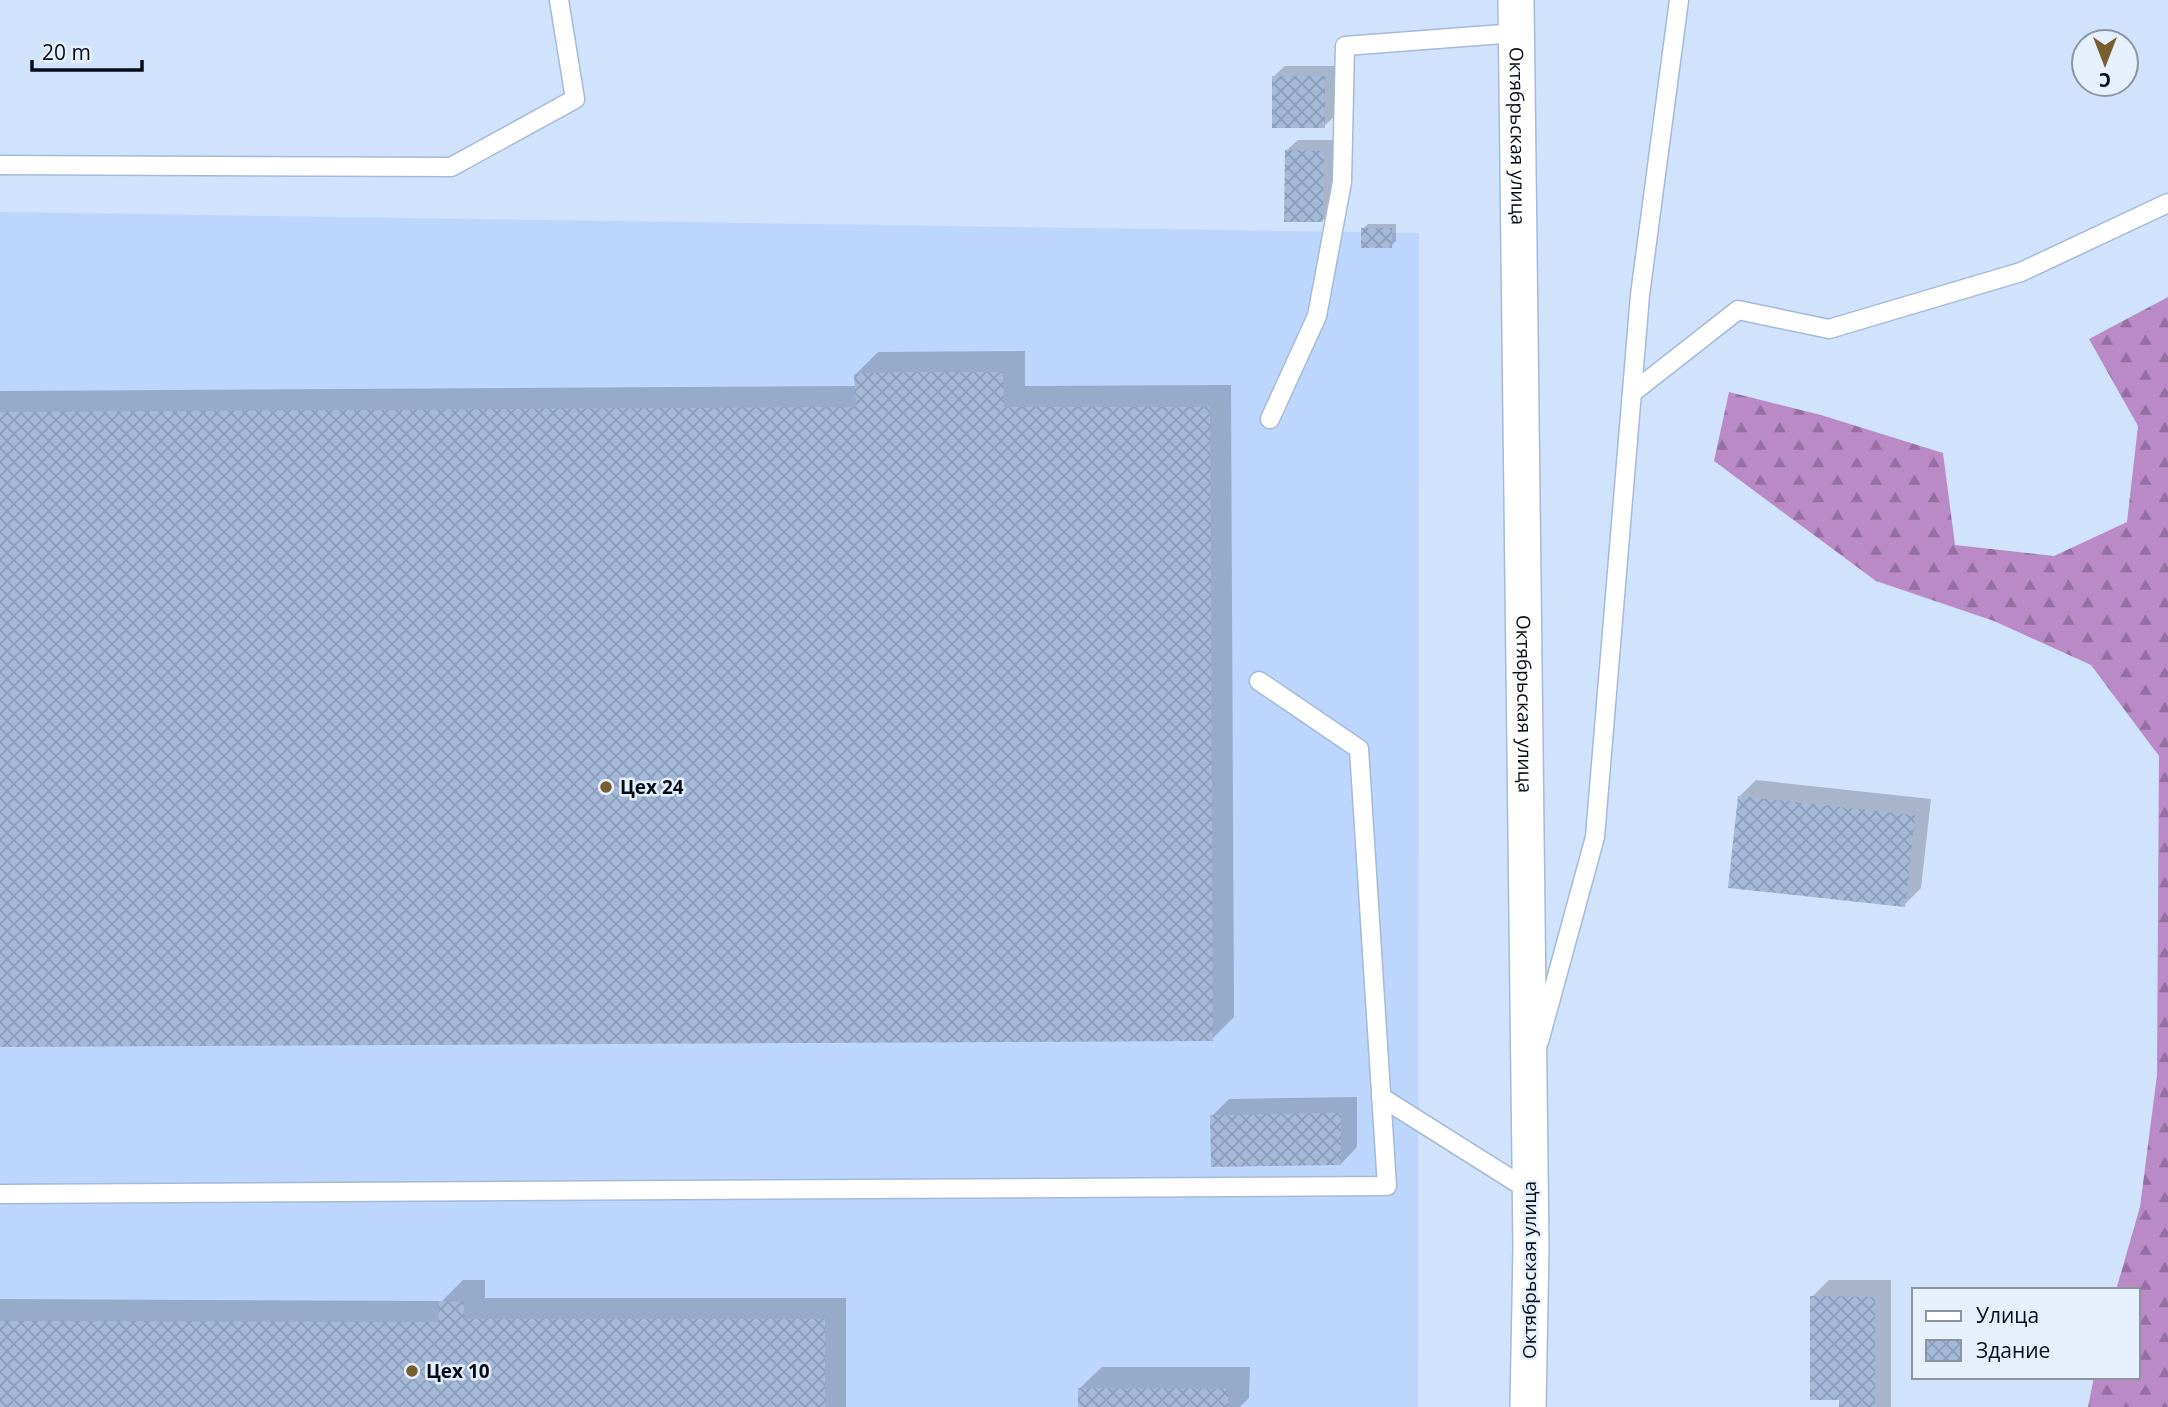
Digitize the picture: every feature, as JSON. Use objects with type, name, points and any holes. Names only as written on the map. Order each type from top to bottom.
[{"type":"street","name":"Октябрьская улица","points":[[1516,17],[1530,1191],[1528,1407]]},
{"type":"lane","points":[[0,165],[451,167],[575,99],[559,0]]},
{"type":"lane","points":[[1528,1083],[1595,837],[1640,295],[1679,0]]},
{"type":"lane","points":[[1270,419],[1317,316],[1342,182],[1345,46],[1516,17]]},
{"type":"lane","points":[[1632,393],[1738,310],[1829,329],[2021,272],[2168,203]]},
{"type":"lane","points":[[0,1194],[1387,1186],[1359,749],[1259,681]]},
{"type":"lane","points":[[1381,1097],[1530,1191]]},
{"type":"shaded area","points":[[0,212],[1419,233],[1418,1407],[0,1407]]},
{"type":"green space","points":[[2168,297],[2168,1407],[2088,1407],[2094,1379],[2140,1379],[2140,1288],[2117,1288],[2140,1207],[2157,1075],[2159,756],[2091,665],[1994,621],[1876,581],[1714,461],[1729,392],[1821,415],[1943,453],[1955,545],[2054,556],[2127,522],[2138,426],[2089,339]]},
{"type":"building","points":[[1272,76],[1325,76],[1325,128],[1272,128]]},
{"type":"building","points":[[1285,150],[1324,151],[1323,222],[1284,222]]},
{"type":"building","points":[[1361,228],[1392,228],[1392,248],[1361,248]]},
{"type":"building","name":"Цех 24","points":[[1003,372],[1004,407],[1210,407],[1213,1041],[0,1047],[0,412],[856,407],[854,374]]},
{"type":"building","points":[[1738,796],[1915,815],[1905,907],[1728,888]]},
{"type":"building","points":[[1341,1113],[1341,1165],[1211,1167],[1210,1115]]},
{"type":"building","points":[[1810,1296],[1875,1297],[1875,1407],[1839,1407],[1839,1400],[1810,1400]]},
{"type":"building","name":"Цех 10","points":[[439,1301],[464,1302],[464,1319],[825,1319],[825,1407],[0,1407],[0,1321],[438,1322]]},
{"type":"building","points":[[1078,1388],[1228,1389],[1228,1407],[1078,1407]]},
{"type":"place","name":"Цех 24","points":[[606,787]]},
{"type":"place","name":"Цех 10","points":[[412,1371]]}]
